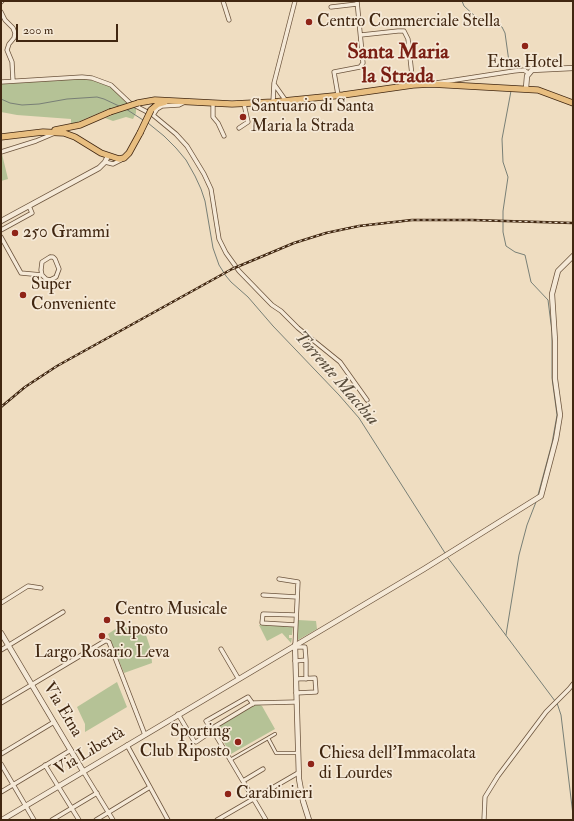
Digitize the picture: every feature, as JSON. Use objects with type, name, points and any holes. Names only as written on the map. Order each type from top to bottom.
[{"type":"main road","points":[[70,135],[69,130],[110,112],[141,102],[155,100],[244,104],[338,96],[413,85],[431,84],[526,88],[546,92],[573,103]]},
{"type":"main road","points":[[43,132],[57,132],[70,135],[107,159],[124,158],[132,150],[140,132],[158,104],[171,101]]},
{"type":"main road","points":[[141,102],[151,104],[152,113]]},
{"type":"main road","points":[[1,137],[43,132],[80,125]]},
{"type":"street","points":[[223,1],[229,20]]},
{"type":"street","points":[[273,102],[274,83],[295,1]]},
{"type":"street","points":[[330,7],[357,2],[361,35],[363,63],[360,67],[334,72],[338,96]]},
{"type":"street","points":[[1,12],[15,33],[14,38],[9,44],[7,50],[12,62],[12,81]]},
{"type":"street","points":[[361,35],[404,31],[408,39],[413,85]]},
{"type":"street","points":[[526,88],[528,73],[534,70],[573,68]]},
{"type":"street","points":[[431,84],[514,71],[524,70],[528,73]]},
{"type":"street","points":[[1,82],[82,77],[92,78],[111,85],[130,103],[152,113],[180,138],[204,174],[211,189],[219,239],[226,253],[239,271],[267,300],[298,328],[340,362],[367,400]]},
{"type":"street","points":[[274,83],[286,101]]},
{"type":"street","points":[[152,113],[159,107],[179,105],[186,102]]},
{"type":"street","points":[[213,103],[214,117],[224,136]]},
{"type":"street","points":[[239,128],[248,122],[244,104]]},
{"type":"street","points":[[1,152],[36,141],[57,132]]},
{"type":"street","points":[[1,221],[99,168],[107,159]]},
{"type":"street","points":[[1,230],[32,213],[29,206]]},
{"type":"street","points":[[1,237],[21,273],[42,275],[46,279],[50,280],[56,277],[59,266],[53,257],[42,262],[42,275]]},
{"type":"street","name":"Via Libertà","points":[[2,820],[238,678],[295,646],[424,569],[541,496],[543,493],[560,415],[555,379],[555,341],[552,294],[558,270],[573,256]]},
{"type":"street","points":[[280,579],[298,582],[295,646],[298,773],[300,791],[309,820]]},
{"type":"street","points":[[1,603],[28,586],[41,588]]},
{"type":"street","points":[[263,595],[297,597]]},
{"type":"street","points":[[1,650],[63,612]]},
{"type":"street","points":[[296,615],[263,614],[262,623],[296,625]]},
{"type":"street","name":"Via Etna","points":[[1,634],[113,820]]},
{"type":"street","points":[[1,703],[105,640],[109,642],[145,735]]},
{"type":"street","points":[[295,646],[305,647],[306,679]]},
{"type":"street","points":[[221,649],[238,678]]},
{"type":"street","points":[[295,661],[306,660]]},
{"type":"street","points":[[296,679],[315,678],[316,692],[296,693]]},
{"type":"street","points":[[484,820],[485,797],[514,754],[554,704],[573,684]]},
{"type":"street","points":[[252,704],[248,696],[206,721],[210,731],[215,734],[266,820]]},
{"type":"street","points":[[178,714],[196,742],[210,731],[252,704],[296,702]]},
{"type":"street","points":[[1,754],[54,722]]},
{"type":"street","points":[[230,760],[275,734]]},
{"type":"street","points":[[268,738],[276,753],[298,753]]},
{"type":"street","points":[[127,745],[168,820]]},
{"type":"street","points":[[1,792],[71,750]]},
{"type":"street","points":[[1,764],[34,820]]},
{"type":"street","points":[[45,765],[79,820]]},
{"type":"street","points":[[243,781],[263,769]]},
{"type":"street","points":[[217,820],[298,773]]},
{"type":"street","points":[[96,820],[150,787]]},
{"type":"street","points":[[52,820],[97,793]]},
{"type":"green space","points":[[86,78],[112,87],[136,108],[136,113],[133,119],[126,117],[113,121],[105,118],[113,115],[108,109],[71,125],[71,119],[17,115],[1,112],[1,83]]},
{"type":"green space","points":[[1,154],[8,179],[1,181]]},
{"type":"green space","points":[[298,620],[316,621],[317,629],[298,640]]},
{"type":"green space","points":[[130,625],[146,635],[151,650],[152,663],[124,673],[108,634],[117,628],[118,630]]},
{"type":"green space","points":[[259,625],[293,626],[292,635],[289,635],[289,638],[292,638],[291,643],[282,633],[267,641]]},
{"type":"green space","points":[[117,682],[127,707],[85,732],[85,724],[77,707]]},
{"type":"green space","name":"Sporting Club Riposto","points":[[258,704],[262,706],[275,729],[231,754],[215,728]]},
{"type":"waterway","points":[[462,1],[464,6],[476,17],[491,20],[502,27],[505,33],[510,69]]},
{"type":"waterway","points":[[511,91],[502,139],[503,162],[508,177],[503,211],[503,232],[506,246],[515,252],[525,255],[531,282],[548,300],[552,332],[552,378],[557,415],[552,443],[538,495]]},
{"type":"waterway","name":"Torrente Macchia","points":[[1,99],[10,103],[22,105],[97,97],[119,106]]},
{"type":"waterway","name":"Torrente Macchia","points":[[126,109],[143,120]]},
{"type":"waterway","name":"Torrente Macchia","points":[[148,123],[176,148],[186,160],[195,176],[205,201],[213,248],[219,265],[226,276],[248,297],[359,418],[445,553]]},
{"type":"waterway","points":[[506,635],[519,555],[527,525],[536,502]]},
{"type":"waterway","name":"Torrente Macchia","points":[[448,558],[555,701]]},
{"type":"waterway","name":"Torrente Macchia","points":[[557,703],[561,715],[573,815]]},
{"type":"railway","points":[[1,407],[25,387],[57,366],[232,269],[294,243],[326,233],[359,226],[412,220],[573,223]]},
{"type":"place","name":"Centro Commerciale Stella","points":[[309,22]]},
{"type":"place","name":"Etna Hotel","points":[[525,46]]},
{"type":"place","name":"Santuario di Santa Maria la Strada","points":[[243,117]]},
{"type":"place","name":"250 Grammi","points":[[15,233]]},
{"type":"place","name":"Super Conveniente","points":[[23,295]]},
{"type":"place","name":"Centro Musicale Riposto","points":[[107,620]]},
{"type":"place","name":"Largo Rosario Leva","points":[[102,636]]},
{"type":"place","name":"Sporting Club Riposto","points":[[238,742]]},
{"type":"place","name":"Chiesa dell'Immacolata di Lourdes","points":[[311,764]]},
{"type":"place","name":"Carabinieri","points":[[228,794]]},
{"type":"district","name":"Santa Maria la Strada","points":[[398,65]]}]
